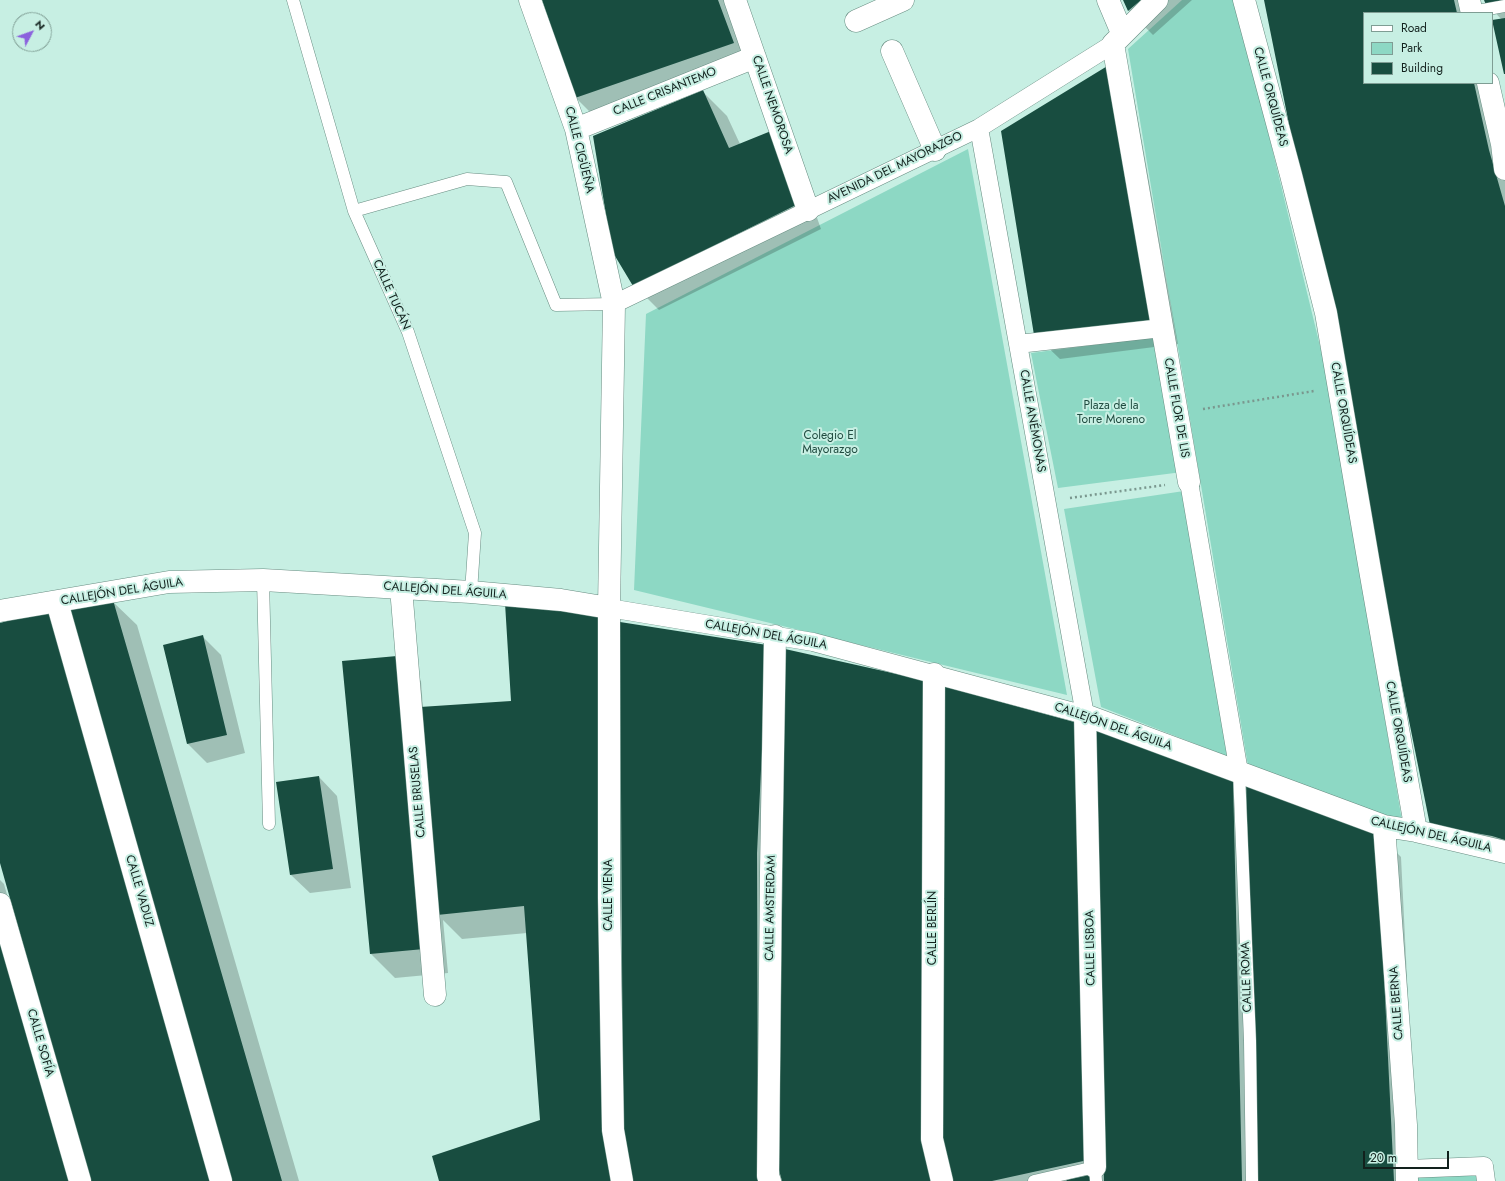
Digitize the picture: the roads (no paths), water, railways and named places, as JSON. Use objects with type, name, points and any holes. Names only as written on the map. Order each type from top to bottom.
[{"type":"street","name":"CALLE CIGÜEÑA","points":[[530,0],[576,128],[614,304],[609,608]]},
{"type":"street","name":"CALLE NEMOROSA","points":[[736,0],[808,210]]},
{"type":"street","points":[[856,22],[903,0]]},
{"type":"street","name":"CALLE FLOR DE LIS","points":[[1108,0],[1118,39],[1162,328],[1239,772]]},
{"type":"street","name":"AVENIDA DEL MAYORAZGO","points":[[614,304],[979,128],[1118,39],[1157,0]]},
{"type":"street","name":"CALLE ORQUÍDEAS","points":[[1244,0],[1326,313],[1416,831]]},
{"type":"street","points":[[892,51],[935,150]]},
{"type":"street","name":"CALLE CRISANTEMO","points":[[576,128],[755,56]]},
{"type":"street","points":[[1488,84],[1504,143],[1505,169]]},
{"type":"street","name":"CALLE ANÉMONAS","points":[[979,128],[1086,715]]},
{"type":"street","points":[[1018,344],[1162,328]]},
{"type":"street","name":"CALLEJÓN DEL ÁGUILA","points":[[0,611],[169,582],[263,580],[471,592],[561,600],[813,642],[934,674],[1086,715],[1384,826],[1416,831],[1505,852]]},
{"type":"street","name":"CALLE BRUSELAS","points":[[401,588],[434,995]]},
{"type":"street","name":"CALLE VADUZ","points":[[57,602],[221,1181]]},
{"type":"street","name":"CALLE VIENA","points":[[609,608],[609,898],[613,1122],[622,1181]]},
{"type":"street","name":"CALLE AMSTERDAM","points":[[770,1181],[768,1168],[775,636]]},
{"type":"street","name":"CALLE BERLÍN","points":[[934,674],[932,1139],[942,1181]]},
{"type":"street","name":"CALLE LISBOA","points":[[1086,715],[1096,1174]]},
{"type":"street","name":"CALLE BERNA","points":[[1384,826],[1406,1125],[1407,1175]]},
{"type":"street","name":"CALLE SOFÍA","points":[[0,904],[80,1181]]},
{"type":"street","points":[[1407,1175],[1484,1166],[1486,1181]]},
{"type":"lane","name":"CALLE TUCÁN","points":[[293,0],[354,211],[408,332],[476,533],[471,592]]},
{"type":"lane","points":[[1471,8],[1505,6]]},
{"type":"lane","points":[[354,211],[467,179],[506,182],[556,305],[614,304]]},
{"type":"lane","points":[[263,580],[269,824]]},
{"type":"lane","name":"CALLE ROMA","points":[[1239,772],[1250,1041],[1252,1181]]},
{"type":"lane","points":[[1034,1181],[1096,1174]]},
{"type":"park label","name":"Plaza de la Torre Moreno","points":[[1111,413]]},
{"type":"park label","name":"Colegio El Mayorazgo","points":[[830,443]]}]
